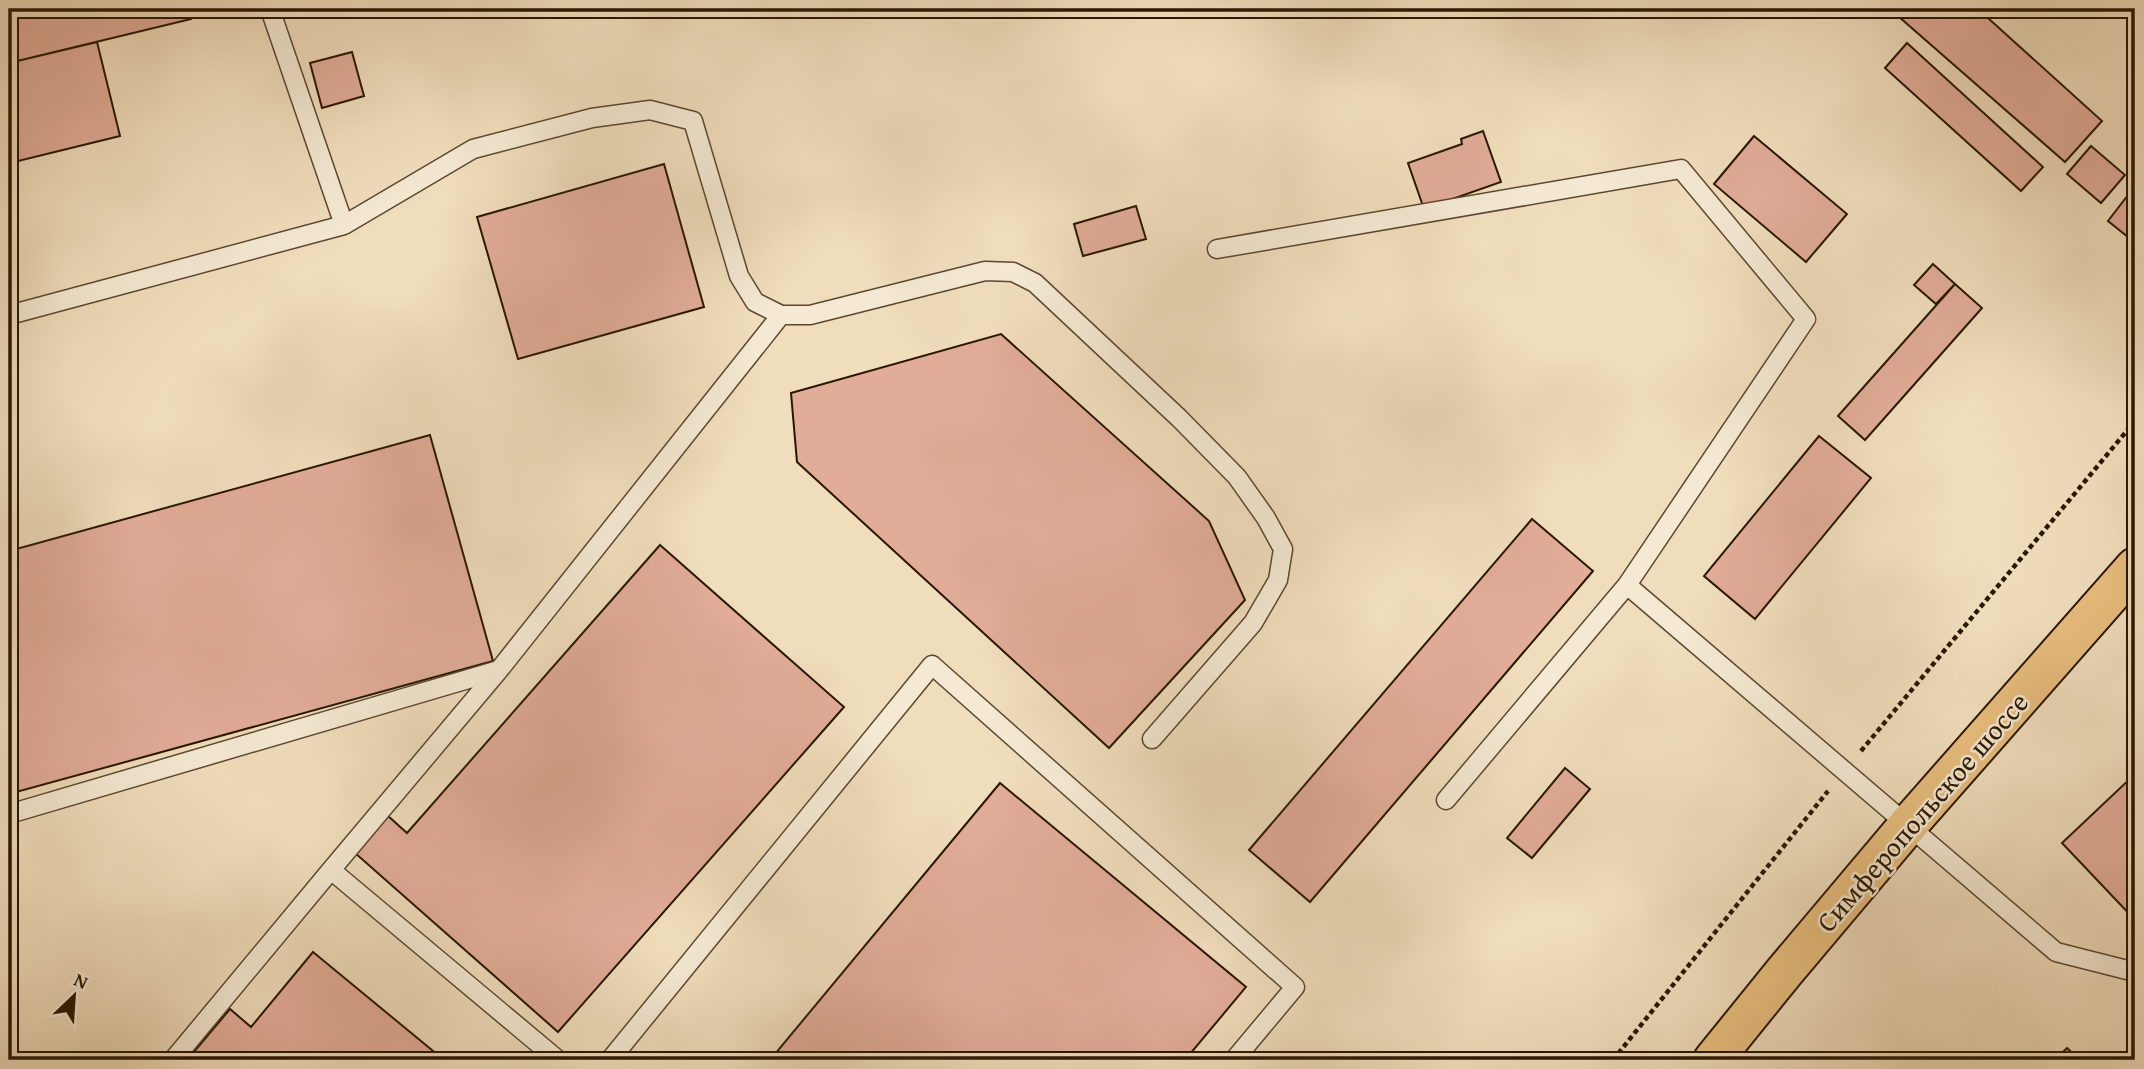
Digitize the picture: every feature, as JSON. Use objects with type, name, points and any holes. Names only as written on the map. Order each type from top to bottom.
[{"type":"main road","name":"Симферопольское шоссе","points":[[1723,1057],[1785,971],[1908,825],[2135,568]]},
{"type":"lane","points":[[270,9],[344,225]]},
{"type":"lane","points":[[9,315],[344,225],[474,149],[592,118],[650,110],[693,121],[739,276],[755,302],[781,315],[810,315],[985,271],[1013,272],[1035,283],[1179,418],[1237,477],[1266,518],[1283,549],[1278,580],[1253,623],[1152,738]]},
{"type":"lane","points":[[1217,249],[1681,169],[1806,319],[1627,585],[1446,800]]},
{"type":"lane","points":[[173,1060],[499,670],[781,315]]},
{"type":"lane","points":[[1627,585],[2056,952],[2135,972]]},
{"type":"lane","points":[[610,1060],[932,665],[1295,986],[1234,1060]]},
{"type":"lane","points":[[9,814],[499,670]]},
{"type":"lane","points":[[331,870],[558,1060]]},
{"type":"path","points":[[1613,1060],[1845,770],[2135,421]]},
{"type":"building","points":[[9,9],[188,9],[191,19],[9,63]]},
{"type":"building","points":[[1890,9],[1978,9],[2102,121],[2065,162]]},
{"type":"building","points":[[97,42],[120,136],[10,163],[9,63]]},
{"type":"building","points":[[1907,43],[2043,167],[2021,191],[1885,68]]},
{"type":"building","points":[[352,52],[364,96],[322,108],[310,63]]},
{"type":"building","points":[[1483,131],[1501,182],[1424,209],[1408,163],[1462,144],[1461,139]]},
{"type":"building","points":[[1754,136],[1847,214],[1806,262],[1714,184]]},
{"type":"building","points":[[2091,146],[2125,175],[2101,203],[2067,174]]},
{"type":"building","points":[[664,164],[704,307],[518,359],[477,217]]},
{"type":"building","points":[[2135,186],[2135,238],[2133,241],[2108,221]]},
{"type":"building","points":[[1136,206],[1146,239],[1083,256],[1074,224]]},
{"type":"building","points":[[1933,264],[1955,284],[1936,304],[1914,285]]},
{"type":"building","points":[[1955,284],[1982,308],[1865,440],[1838,416]]},
{"type":"building","points":[[1001,334],[1209,521],[1245,600],[1109,748],[797,462],[791,393]]},
{"type":"building","points":[[430,435],[493,661],[9,794],[9,551]]},
{"type":"building","points":[[1819,436],[1871,478],[1755,619],[1704,576]]},
{"type":"building","points":[[1532,519],[1593,571],[1310,902],[1249,850]]},
{"type":"building","points":[[660,545],[844,707],[558,1032],[355,853],[388,816],[407,833]]},
{"type":"building","points":[[1565,768],[1590,789],[1532,858],[1507,838]]},
{"type":"building","points":[[2135,774],[2135,920],[2062,843]]},
{"type":"building","points":[[1000,783],[1246,987],[1185,1060],[770,1060]]},
{"type":"building","points":[[313,952],[444,1060],[187,1060],[230,1009],[251,1027]]},
{"type":"building","points":[[2067,1048],[2080,1060],[2054,1060]]}]
